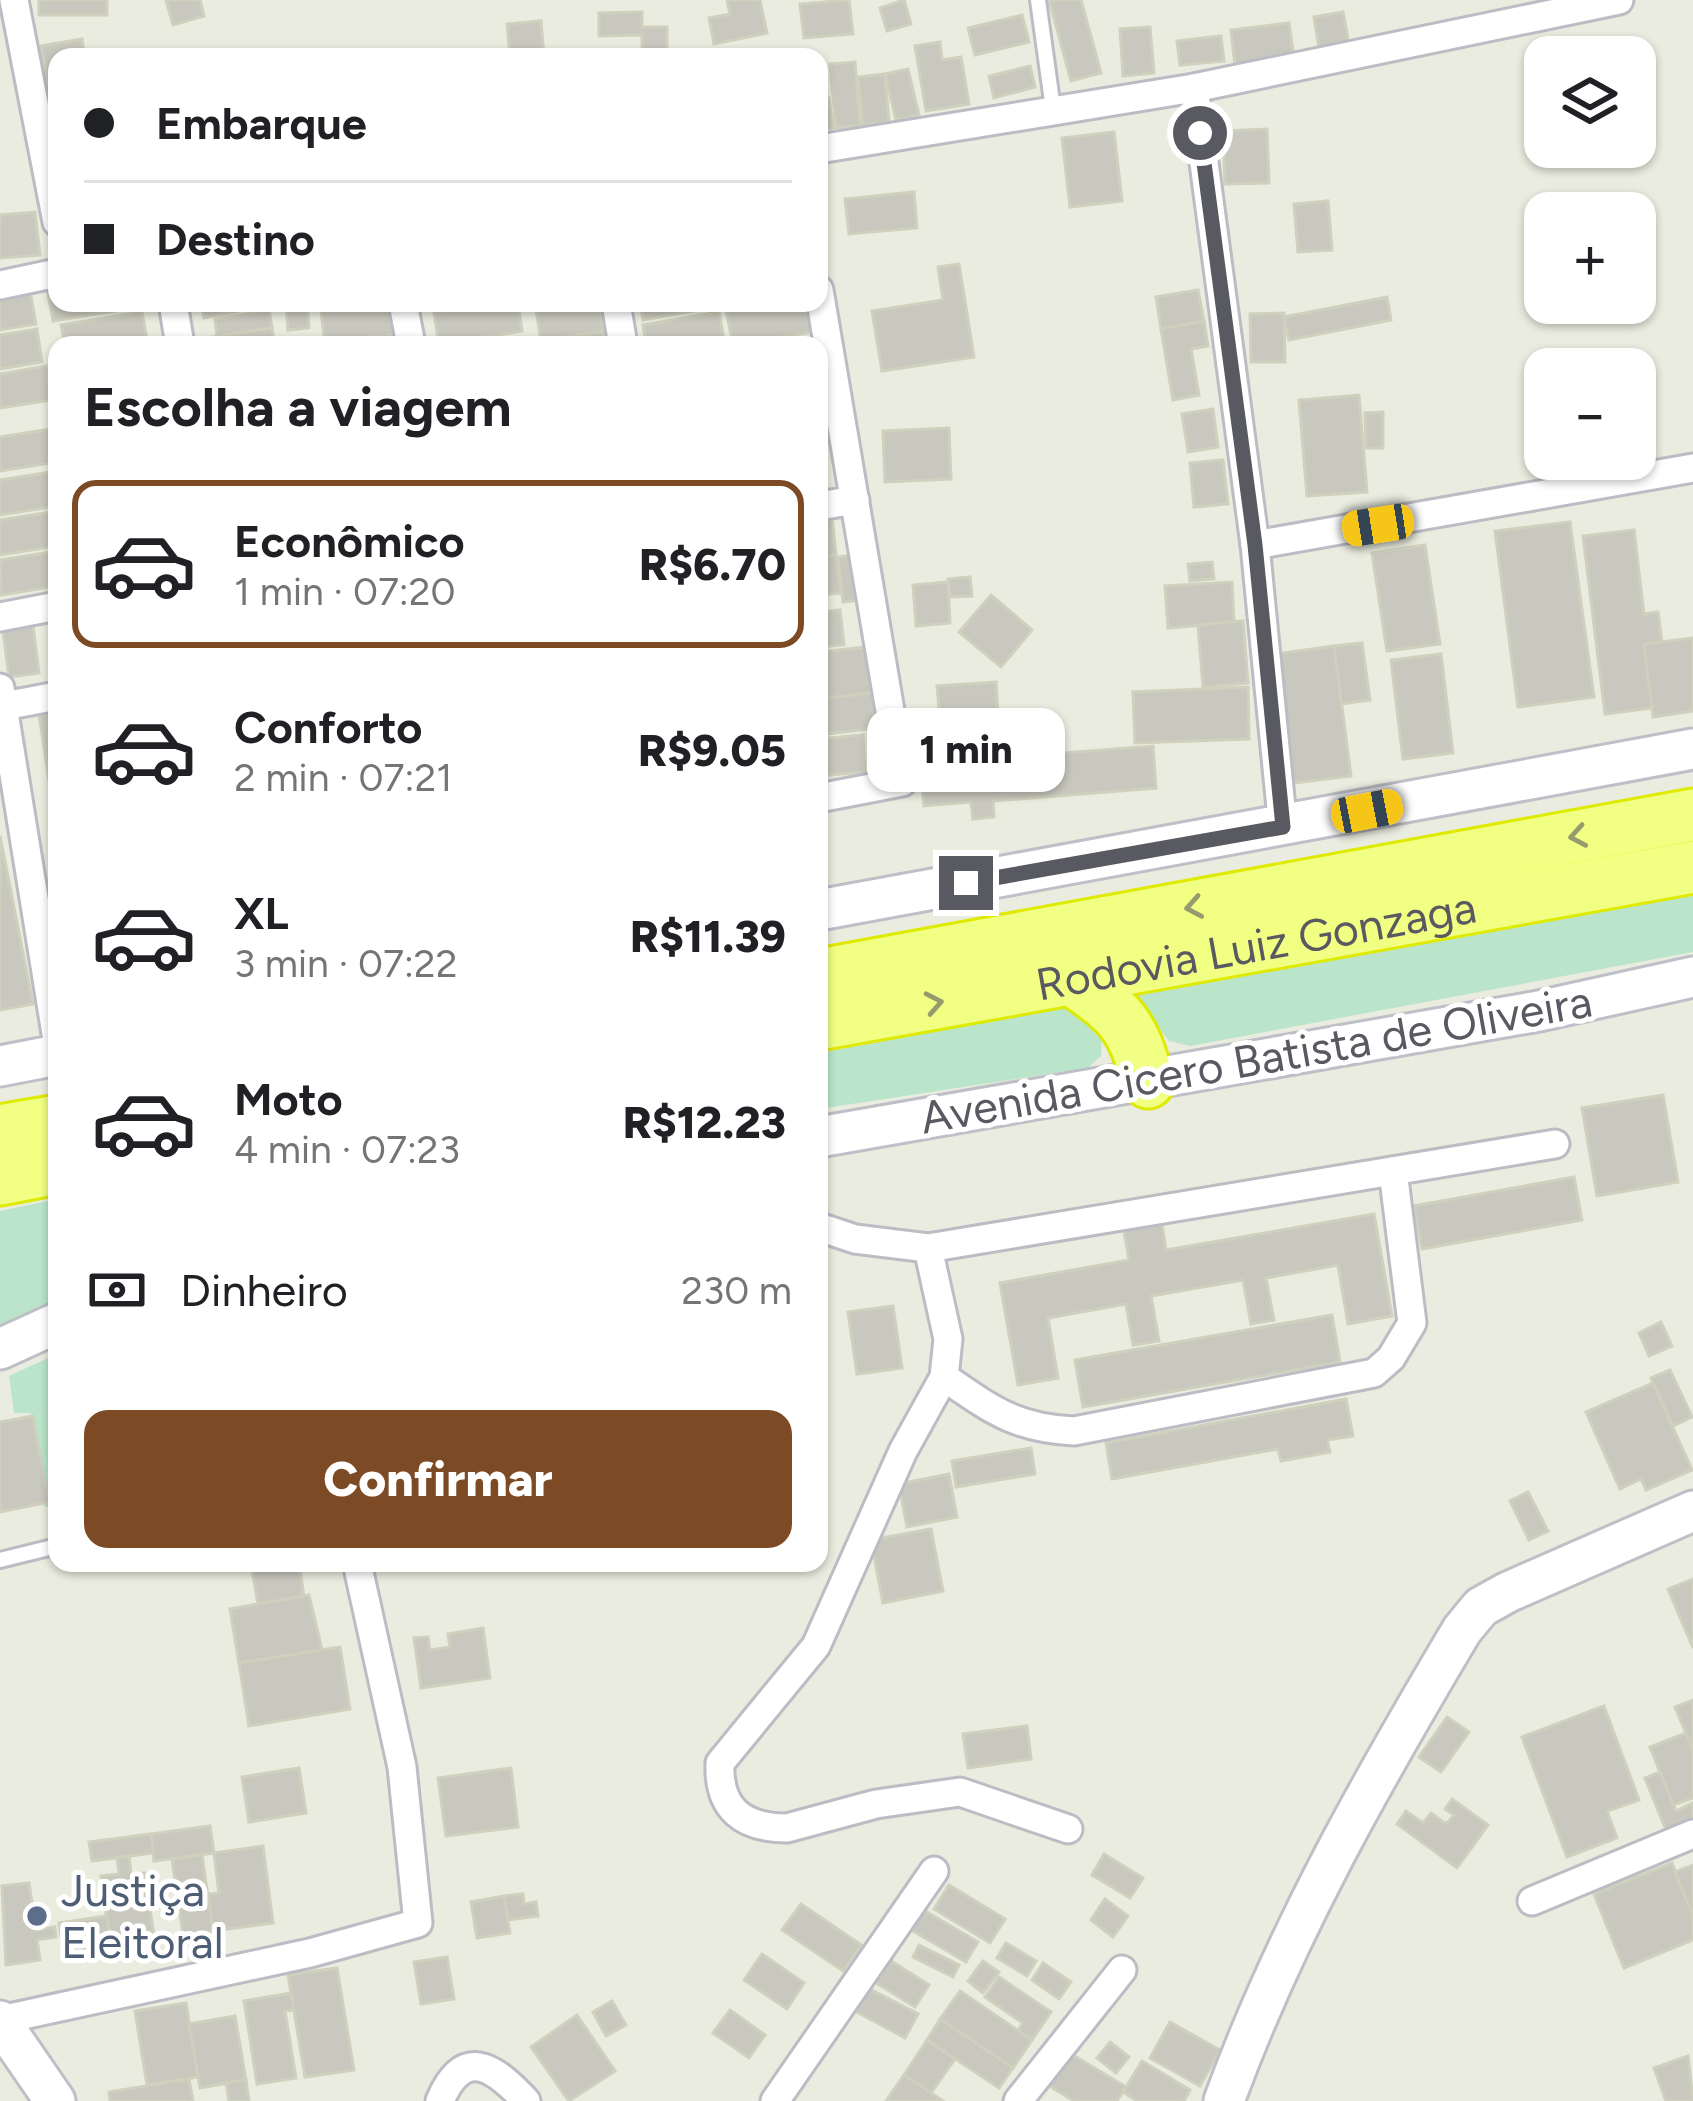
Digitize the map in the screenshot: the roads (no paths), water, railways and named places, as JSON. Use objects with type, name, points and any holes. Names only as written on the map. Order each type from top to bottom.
[{"type":"highway","name":"Rodovia Luiz Gonzaga","points":[[828,973],[1693,815]]},
{"type":"highway","name":"Rodovia Luiz Gonzaga","points":[[828,1022],[1693,867]]},
{"type":"highway","points":[[1069,977],[1123,1016],[1135,1034],[1148,1082]]},
{"type":"highway","points":[[0,1131],[48,1122]]},
{"type":"highway","points":[[0,1179],[48,1170]]},
{"type":"main road","points":[[828,908],[1693,749]]},
{"type":"main road","name":"Avenida Cicero Batista de Oliveira","points":[[828,1135],[1539,1011],[1693,977]]},
{"type":"main road","points":[[0,1066],[48,1057]]},
{"type":"main road","points":[[0,1348],[48,1327]]},
{"type":"main road","points":[[1224,2101],[1264,1991],[1334,1852],[1462,1630],[1481,1607],[1508,1592],[1693,1511]]},
{"type":"main road","points":[[0,2020],[55,2101]]},
{"type":"street","points":[[14,0],[48,176]]},
{"type":"street","points":[[828,147],[1194,88],[1619,0]]},
{"type":"street","points":[[1194,88],[1255,545],[1283,827]]},
{"type":"street","points":[[0,285],[48,275]]},
{"type":"street","points":[[828,344],[902,782],[828,796]]},
{"type":"street","points":[[1255,545],[1693,468]]},
{"type":"street","points":[[828,504],[854,500]]},
{"type":"street","points":[[0,617],[48,608]]},
{"type":"street","points":[[48,697],[2,697],[10,787],[48,992]]},
{"type":"street","points":[[828,1230],[855,1239],[928,1248],[1555,1144]]},
{"type":"street","points":[[944,1377],[1006,1420],[1034,1429],[1075,1431],[1374,1373],[1399,1348],[1412,1323],[1393,1171]]},
{"type":"street","points":[[928,1248],[948,1339],[944,1377],[903,1451],[816,1646],[732,1746],[721,1763],[719,1780],[732,1812],[748,1824],[766,1828],[787,1828],[911,1797],[960,1792],[1068,1828]]},
{"type":"street","points":[[0,2020],[310,1953],[418,1923],[402,1768],[359,1572]]},
{"type":"street","points":[[1532,1900],[1693,1834]]},
{"type":"street","points":[[775,2101],[934,1870]]},
{"type":"street","points":[[1018,2101],[1122,1970]]},
{"type":"street","points":[[440,2101],[453,2078],[476,2067],[498,2072],[526,2101]]},
{"type":"lane","points":[[1038,0],[1053,109]]},
{"type":"lane","points":[[0,1560],[48,1548]]},
{"type":"place","name":"Justiça Eleitoral","points":[[37,1916]]}]
